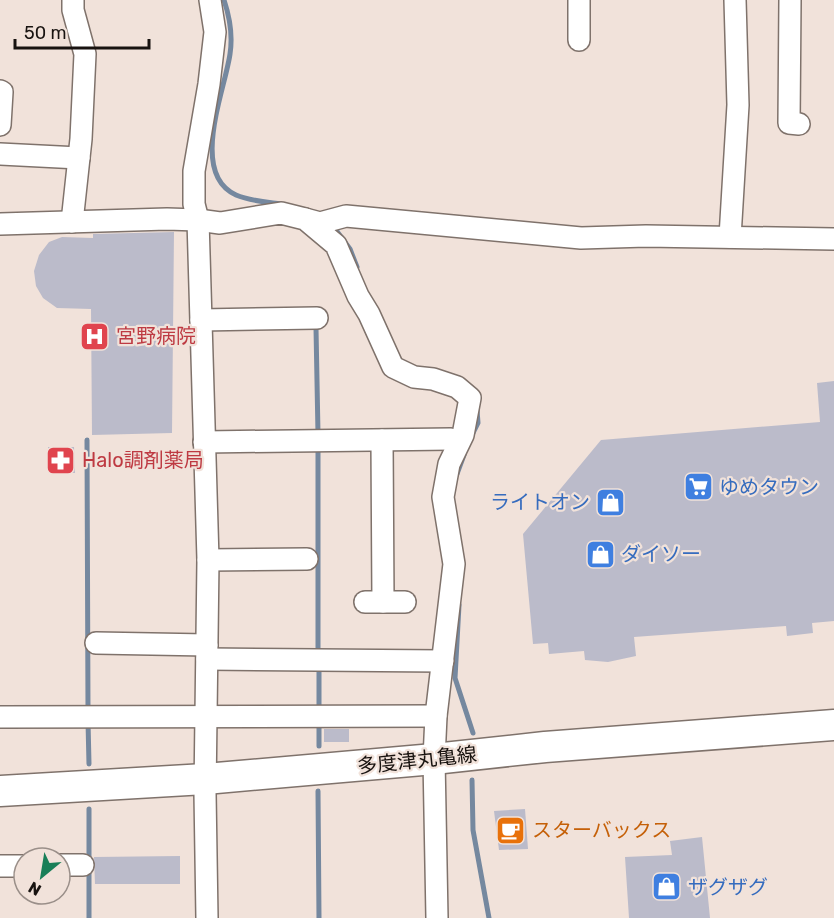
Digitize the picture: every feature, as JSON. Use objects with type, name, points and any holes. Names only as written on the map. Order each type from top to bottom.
[{"type":"main road","name":"多度津丸亀線","points":[[0,790],[205,779],[545,747],[834,725]]},
{"type":"street","points":[[72,222],[79,158],[85,54],[73,10],[73,0]]},
{"type":"street","points":[[207,918],[205,779],[208,560],[198,220],[194,204],[194,171],[209,84],[215,32],[210,0]]},
{"type":"street","points":[[579,0],[579,40]]},
{"type":"street","points":[[730,237],[738,105],[735,0]]},
{"type":"street","points":[[790,0],[789,123],[799,124]]},
{"type":"street","points":[[0,91],[2,92],[0,125]]},
{"type":"street","points":[[0,154],[79,158]]},
{"type":"street","points":[[0,224],[198,220],[220,223],[281,213],[312,221],[346,216],[581,238],[646,236],[834,239]]},
{"type":"street","points":[[312,221],[336,245],[393,367],[414,377],[433,379],[457,387],[470,399],[463,435],[449,464],[443,497],[454,564],[436,716],[434,759],[437,918]]},
{"type":"street","points":[[201,320],[317,318]]},
{"type":"street","points":[[204,442],[451,439]]},
{"type":"street","points":[[382,440],[374,602],[405,602]]},
{"type":"street","points":[[208,560],[307,559]]},
{"type":"street","points":[[96,643],[207,652],[443,661]]},
{"type":"street","points":[[0,717],[436,716]]},
{"type":"street","points":[[72,865],[83,865]]},
{"type":"building","points":[[174,232],[172,433],[92,435],[91,309],[57,308],[43,298],[36,286],[34,271],[39,255],[49,242],[62,237],[93,238],[93,234]]},
{"type":"building","name":"ゆめタウン","points":[[834,381],[834,621],[812,623],[813,633],[787,636],[786,626],[634,637],[636,656],[608,662],[585,660],[584,651],[549,654],[548,643],[533,644],[523,534],[601,440],[820,422],[817,383]]},
{"type":"building","name":"Halo調剤薬局","points":[[48,447],[74,447],[75,473],[50,473]]},
{"type":"building","points":[[324,729],[349,729],[349,742],[324,742]]},
{"type":"building","name":"スターバックス","points":[[525,809],[528,849],[499,850],[494,811]]},
{"type":"building","name":"ザグザグ","points":[[702,837],[710,918],[629,918],[625,857],[672,855],[670,841]]},
{"type":"building","points":[[180,856],[180,884],[95,884],[94,857]]},
{"type":"waterway","points":[[224,0],[228,13],[231,47],[214,130],[212,151],[215,169],[222,184],[236,195],[281,204]]},
{"type":"waterway","points":[[333,226],[350,249],[357,267]]},
{"type":"waterway","points":[[316,328],[318,434]]},
{"type":"waterway","points":[[472,435],[478,423],[477,410]]},
{"type":"waterway","points":[[87,440],[88,710]]},
{"type":"waterway","points":[[318,447],[318,649]]},
{"type":"waterway","points":[[457,474],[464,455]]},
{"type":"waterway","points":[[459,605],[455,678],[473,733]]},
{"type":"waterway","points":[[319,667],[319,708]]},
{"type":"waterway","points":[[319,720],[319,746]]},
{"type":"waterway","points":[[88,721],[89,764]]},
{"type":"waterway","points":[[472,780],[473,830],[489,918]]},
{"type":"waterway","points":[[318,791],[319,918]]},
{"type":"waterway","points":[[89,809],[89,918]]},
{"type":"place","name":"宮野病院","points":[[95,336]]},
{"type":"place","name":"Halo調剤薬局","points":[[61,460]]},
{"type":"place","name":"ゆめタウン","points":[[698,487]]},
{"type":"place","name":"ライトオン","points":[[611,502]]},
{"type":"place","name":"ダイソー","points":[[600,554]]},
{"type":"place","name":"スターバックス","points":[[511,830]]},
{"type":"place","name":"ザグザグ","points":[[667,887]]}]
